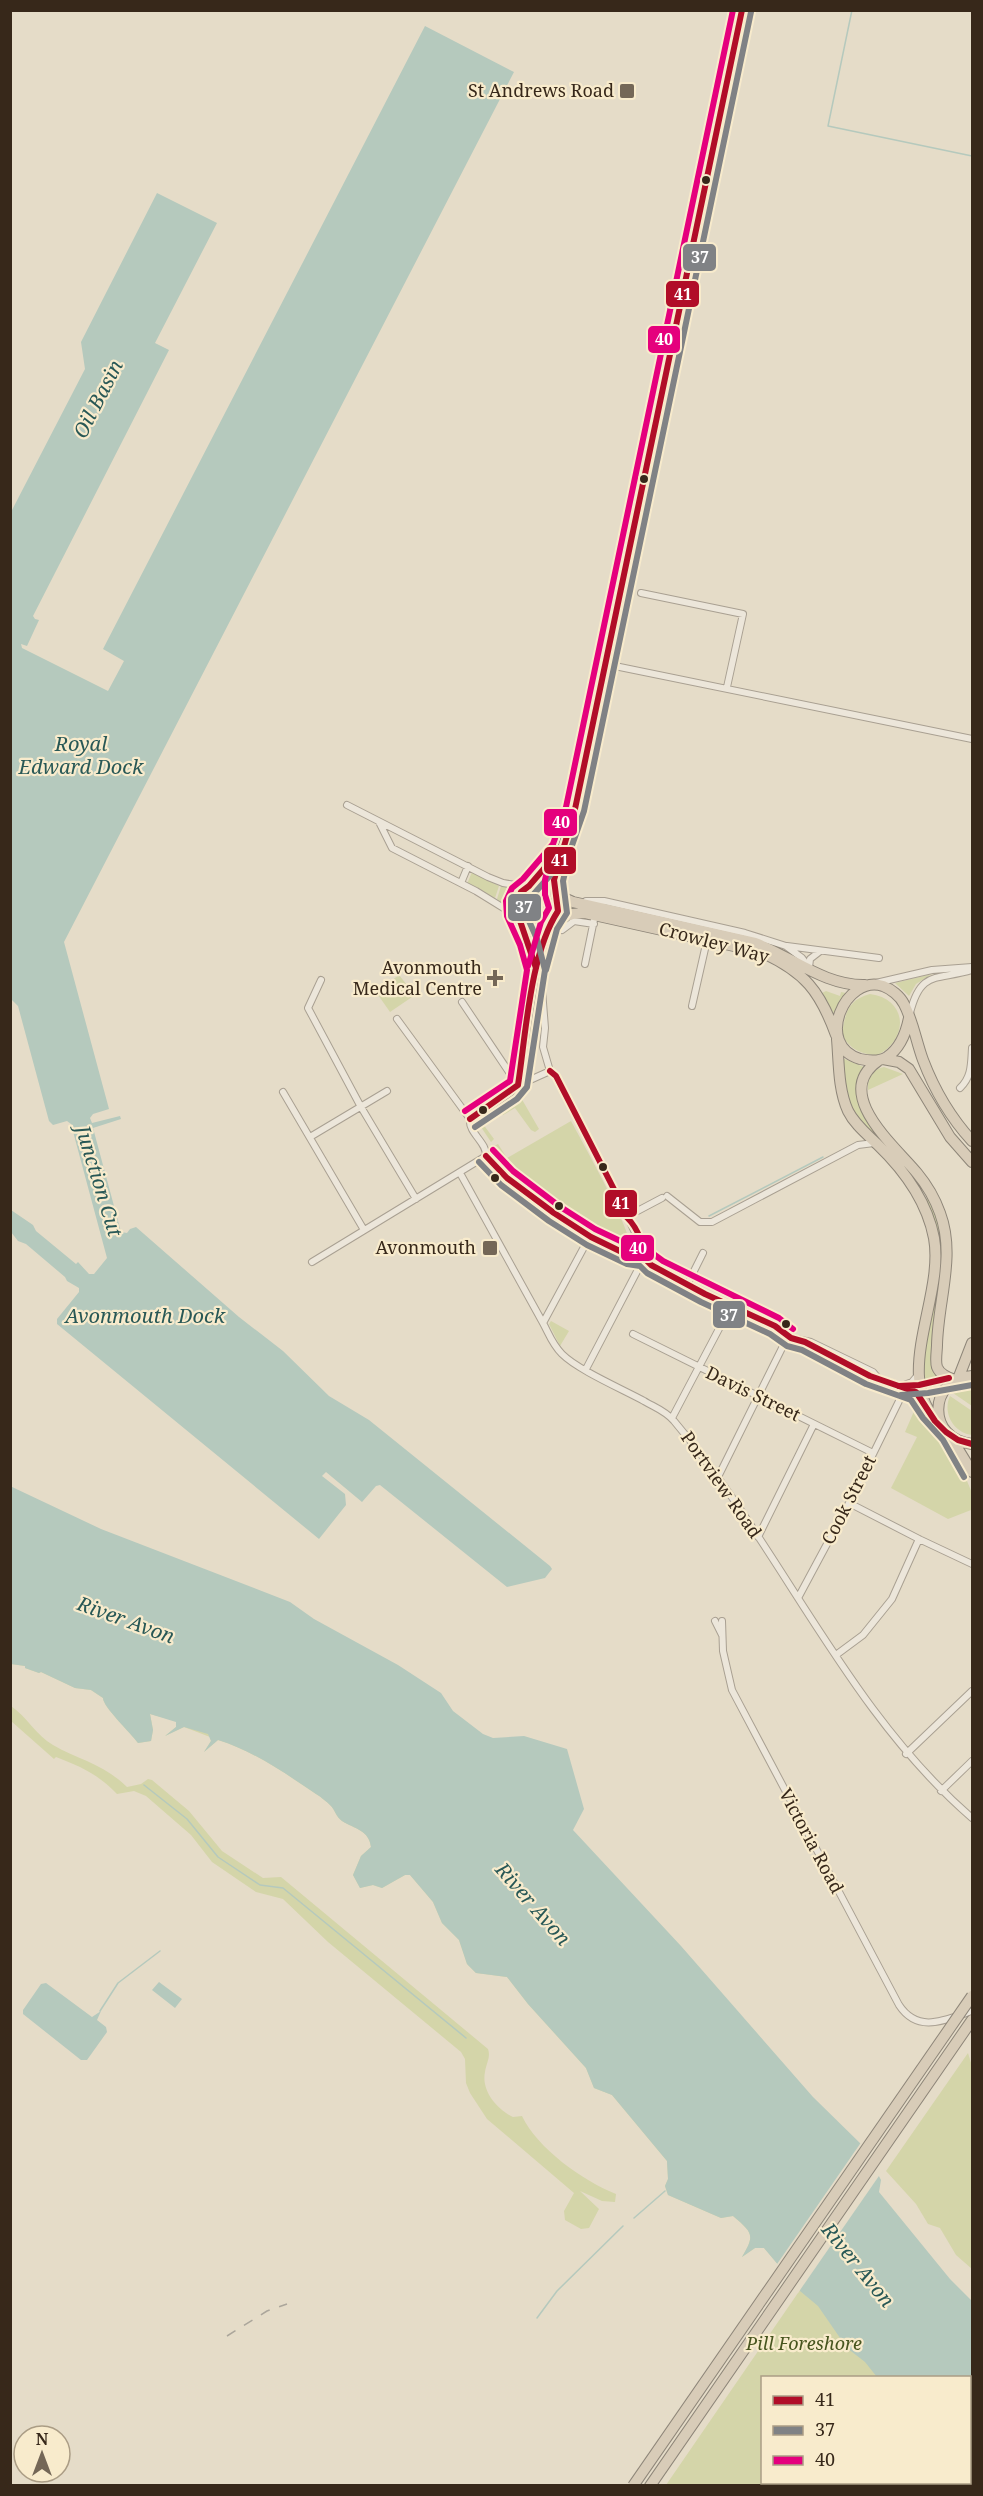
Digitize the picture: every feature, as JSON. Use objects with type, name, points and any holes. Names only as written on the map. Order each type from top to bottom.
[{"type":"highway","points":[[561,849],[516,900],[515,911],[518,919],[524,925],[535,929],[552,923],[559,908],[554,893],[554,880],[561,849],[575,809],[742,10]]},
{"type":"highway","points":[[528,886],[541,885],[554,893]]},
{"type":"highway","name":"Crowley Way","points":[[554,893],[573,902],[755,943],[838,983],[870,985]]},
{"type":"highway","name":"Crowley Way","points":[[552,923],[575,913],[594,920],[707,939],[761,952],[797,971],[820,998],[837,1037]]},
{"type":"highway","points":[[972,1141],[953,1117],[933,1083],[909,1017],[898,996],[887,988],[870,985],[858,990],[844,1004],[837,1037],[844,1098],[851,1116],[891,1158],[917,1194],[930,1224],[937,1268],[920,1351],[921,1397],[930,1413],[950,1435],[972,1472]]},
{"type":"highway","points":[[909,1017],[900,1042],[865,1072],[864,1100],[878,1132],[919,1175],[941,1215],[947,1240],[948,1258],[938,1328],[937,1364],[943,1375],[956,1380],[972,1376]]},
{"type":"highway","points":[[837,1037],[843,1050],[856,1057],[869,1061],[895,1060],[907,1067],[950,1137],[972,1162]]},
{"type":"highway","points":[[942,1426],[939,1402],[945,1390],[956,1380],[972,1343]]},
{"type":"highway","points":[[950,1435],[964,1443],[972,1444]]},
{"type":"highway","points":[[633,2486],[972,1996]]},
{"type":"highway","points":[[650,2486],[972,2020]]},
{"type":"street","points":[[641,593],[743,614],[727,687]]},
{"type":"street","points":[[605,664],[727,687],[972,739]]},
{"type":"street","points":[[347,805],[501,882],[528,886]]},
{"type":"street","points":[[379,821],[395,850],[461,883],[518,919],[529,942],[536,970]]},
{"type":"street","points":[[387,839],[397,830]]},
{"type":"street","points":[[461,883],[468,866]]},
{"type":"street","points":[[573,902],[604,901],[745,933],[786,946],[879,958]]},
{"type":"street","points":[[562,930],[574,921],[594,920],[585,964]]},
{"type":"street","points":[[470,1119],[511,1092],[518,1080],[536,970],[552,923]]},
{"type":"street","points":[[692,1006],[707,939]]},
{"type":"street","points":[[786,946],[802,958],[809,969]]},
{"type":"street","points":[[809,969],[810,959],[819,952]]},
{"type":"street","points":[[870,985],[932,970],[972,969]]},
{"type":"street","points":[[909,1017],[915,995],[922,985],[938,977],[972,969]]},
{"type":"street","points":[[321,980],[308,1005],[317,1017],[361,1107],[416,1199]]},
{"type":"street","points":[[542,990],[545,1028],[543,1047],[550,1071],[556,1076],[621,1203],[622,1213],[628,1216],[643,1246],[644,1258],[586,1369]]},
{"type":"street","points":[[462,1002],[511,1075],[518,1080],[531,1080],[550,1071]]},
{"type":"street","points":[[397,1019],[470,1119],[470,1126],[485,1148],[486,1156],[507,1178],[532,1197],[590,1236],[630,1256],[644,1258],[649,1264],[775,1326],[788,1336],[805,1342],[851,1367],[916,1392],[921,1397]]},
{"type":"street","points":[[960,1089],[970,1073],[972,1047]]},
{"type":"street","points":[[310,1137],[387,1091]]},
{"type":"street","points":[[283,1092],[364,1230]]},
{"type":"street","points":[[858,1145],[862,1129]]},
{"type":"street","points":[[628,1216],[665,1197],[700,1222],[712,1222],[858,1145],[878,1144]]},
{"type":"street","points":[[312,1262],[486,1156]]},
{"type":"street","name":"Portview Road","points":[[460,1173],[543,1323],[548,1337],[560,1352],[586,1369],[672,1418],[717,1479],[906,1754],[941,1791],[972,1818]]},
{"type":"street","points":[[543,1323],[590,1236]]},
{"type":"street","points":[[688,1283],[703,1253]]},
{"type":"street","points":[[672,1418],[731,1306]]},
{"type":"street","name":"Davis Street","points":[[633,1334],[873,1453]]},
{"type":"street","points":[[717,1479],[788,1336]]},
{"type":"street","points":[[899,1387],[912,1382],[919,1373]]},
{"type":"street","name":"Cook Street","points":[[798,1598],[849,1503],[899,1401]]},
{"type":"street","points":[[758,1538],[814,1424]]},
{"type":"street","points":[[849,1503],[972,1564]]},
{"type":"street","points":[[836,1654],[863,1635],[892,1599],[919,1539]]},
{"type":"street","name":"Victoria Road","points":[[719,1621],[726,1672],[732,1690],[899,2005],[912,2019],[932,2023],[972,2011]]},
{"type":"street","points":[[906,1754],[972,1692]]},
{"type":"street","points":[[941,1791],[972,1761]]},
{"type":"green space","points":[[472,872],[499,886],[495,898],[467,884]]},
{"type":"green space","points":[[501,886],[514,888],[508,898],[507,907],[497,899]]},
{"type":"green space","points":[[537,890],[549,895],[554,907],[549,919],[537,924],[525,919],[520,907],[525,895]]},
{"type":"green space","points":[[932,974],[916,984],[909,996],[895,983]]},
{"type":"green space","points":[[399,975],[415,995],[390,1012],[376,992]]},
{"type":"green space","points":[[826,991],[840,996],[841,992],[846,993],[834,1014],[822,993]]},
{"type":"green space","points":[[870,994],[883,997],[892,1003],[900,1020],[895,1039],[878,1055],[866,1054],[857,1050],[842,1035],[844,1021],[852,1004]]},
{"type":"green space","points":[[842,1058],[864,1067],[861,1072],[860,1099],[923,1188],[918,1190],[873,1140],[858,1119],[848,1097]]},
{"type":"green space","points":[[884,1067],[903,1074],[868,1090],[872,1075]]},
{"type":"green space","points":[[520,1096],[539,1129],[535,1132],[531,1130],[515,1108],[503,1115],[500,1113],[483,1124],[494,1139],[491,1142],[477,1121]]},
{"type":"green space","points":[[571,1121],[615,1205],[629,1245],[607,1236],[540,1192],[515,1171],[494,1146],[498,1144],[507,1158]]},
{"type":"green space","points":[[929,1198],[944,1239],[938,1300],[941,1379],[924,1383],[924,1352],[936,1296],[924,1201]]},
{"type":"green space","points":[[551,1321],[569,1331],[560,1346],[549,1324]]},
{"type":"green space","points":[[968,1383],[972,1383],[972,1406],[953,1393]]},
{"type":"green space","points":[[950,1396],[972,1411],[972,1435],[960,1430],[951,1421],[948,1409]]},
{"type":"green space","points":[[915,1409],[967,1481],[972,1493],[972,1512],[971,1510],[948,1519],[891,1488],[917,1437],[905,1432]]},
{"type":"green space","name":"Pill Foreshore","points":[[10,1628],[281,1736],[919,2376],[761,2376],[761,2484],[972,2485],[666,2485],[800,2290],[764,2248],[755,2248],[742,2257],[749,2244],[750,2235],[745,2226],[733,2216],[721,2218],[668,2195],[665,2186],[668,2179],[667,2161],[612,2095],[594,2088],[586,2068],[528,2004],[507,1977],[476,1973],[467,1964],[459,1940],[442,1923],[433,1902],[410,1875],[405,1875],[382,1888],[373,1885],[360,1888],[353,1875],[361,1856],[371,1847],[370,1841],[364,1833],[340,1819],[331,1806],[320,1797],[244,1750],[218,1740],[204,1752],[211,1741],[210,1737],[184,1727],[165,1736],[176,1727],[176,1721],[150,1714],[153,1730],[151,1741],[138,1743],[112,1714],[103,1698],[91,1690],[75,1688],[41,1672],[25,1668],[25,1666],[11,1664]]},
{"type":"green space","points":[[11,1706],[47,1741],[109,1773],[127,1787],[141,1784],[148,1779],[152,1780],[189,1811],[222,1851],[263,1878],[281,1877],[488,2049],[489,2058],[484,2079],[491,2099],[513,2117],[522,2116],[538,2140],[562,2162],[590,2181],[616,2194],[615,2202],[602,2201],[580,2191],[599,2209],[589,2228],[581,2229],[565,2220],[564,2211],[574,2193],[487,2119],[466,2083],[465,2059],[461,2052],[328,1942],[283,1899],[256,1892],[212,1862],[191,1835],[146,1796],[134,1791],[117,1794],[89,1772],[56,1757],[54,1759],[11,1721]]},
{"type":"green space","points":[[968,2053],[972,2066],[972,2269],[956,2255],[940,2228],[928,2224],[916,2204],[886,2171]]},
{"type":"water","name":"Royal Edward Dock","points":[[425,26],[514,72],[64,942],[109,1109],[93,1114],[90,1118],[92,1123],[120,1116],[121,1119],[93,1128],[121,1232],[127,1233],[136,1227],[239,1317],[283,1351],[329,1396],[369,1420],[552,1569],[545,1578],[507,1587],[380,1485],[376,1486],[362,1502],[326,1472],[322,1476],[345,1494],[346,1505],[319,1539],[57,1324],[57,1319],[79,1292],[79,1288],[67,1281],[26,1244],[18,1241],[11,1232],[11,1210],[33,1225],[36,1231],[76,1264],[78,1262],[89,1274],[94,1274],[107,1258],[71,1124],[67,1121],[53,1125],[49,1121],[18,1006],[11,999],[11,512],[85,369],[81,342],[157,193],[217,223],[155,343],[169,350],[33,616],[39,620],[27,646],[21,644],[22,648],[108,691],[124,661],[103,649]]},
{"type":"water","name":"River Avon","points":[[10,1486],[101,1529],[290,1602],[314,1619],[398,1665],[441,1693],[453,1711],[483,1734],[493,1738],[524,1736],[567,1749],[584,1809],[573,1830],[681,1946],[813,2097],[863,2146],[881,2180],[879,2192],[950,2279],[972,2301],[972,2485],[955,2484],[971,2484],[971,2376],[876,2376],[865,2362],[847,2348],[818,2306],[800,2291],[764,2248],[755,2248],[742,2257],[749,2244],[750,2235],[740,2222],[733,2216],[721,2218],[668,2195],[665,2186],[668,2179],[667,2161],[612,2095],[594,2088],[586,2068],[528,2004],[507,1977],[476,1973],[467,1964],[459,1940],[442,1923],[433,1902],[410,1875],[405,1875],[382,1888],[373,1885],[360,1888],[353,1875],[361,1856],[371,1847],[364,1833],[340,1819],[331,1806],[320,1797],[244,1750],[218,1740],[204,1752],[211,1741],[208,1734],[184,1727],[165,1736],[176,1727],[176,1722],[150,1714],[153,1730],[151,1741],[138,1743],[112,1714],[103,1698],[91,1690],[75,1688],[41,1672],[25,1668],[25,1666],[11,1664]]},
{"type":"water","points":[[159,1982],[182,1999],[175,2008],[152,1990]]},
{"type":"water","points":[[46,1983],[92,2017],[101,2011],[97,2020],[106,2027],[107,2032],[87,2060],[81,2060],[23,2014],[23,2010],[41,1984]]},
{"type":"pier","points":[[862,2141],[881,2173],[798,2293],[775,2267]]},
{"type":"waterway","points":[[852,10],[828,126],[972,156]]},
{"type":"waterway","points":[[709,1216],[823,1157]]},
{"type":"waterway","points":[[144,1785],[187,1819],[218,1857],[260,1885],[283,1888],[466,2038]]},
{"type":"waterway","points":[[100,2011],[118,1983],[160,1951]]},
{"type":"waterway","points":[[634,2218],[665,2191]]},
{"type":"waterway","points":[[537,2318],[557,2291],[623,2226]]},
{"type":"railway","points":[[227,2336],[267,2311],[287,2304]]},
{"type":"transit line","name":"40","points":[[465,1111],[510,1081],[527,970],[520,945],[507,916],[506,901],[512,888],[523,879],[553,844],[566,807],[733,10]]},
{"type":"transit line","name":"41","points":[[470,1119],[518,1085],[535,971],[541,949],[558,911],[554,880],[575,809],[742,10]]},
{"type":"transit line","name":"37","points":[[475,1127],[517,1099],[527,1087],[545,970],[537,939],[524,905],[569,854],[584,811],[751,12]]},
{"type":"transit line","name":"40","points":[[528,966],[541,922],[549,908],[545,895],[545,880],[552,847]]},
{"type":"transit line","name":"41","points":[[529,886],[560,850]]},
{"type":"transit line","name":"37","points":[[546,970],[557,929],[567,913],[563,881],[570,851]]},
{"type":"transit line","name":"41","points":[[529,886],[521,892],[515,906],[536,968]]},
{"type":"transit line","name":"41","points":[[550,1071],[556,1076],[621,1203],[622,1213],[638,1233],[644,1258]]},
{"type":"transit line","name":"40","points":[[493,1150],[513,1171],[559,1206],[595,1229],[633,1247],[648,1250],[663,1261],[779,1318],[793,1329]]},
{"type":"transit line","name":"41","points":[[486,1156],[507,1178],[591,1237],[630,1256],[644,1258],[651,1265],[705,1294],[775,1326],[791,1338],[805,1342],[870,1376],[916,1392],[935,1421],[946,1432],[958,1440],[972,1444]]},
{"type":"transit line","name":"37","points":[[479,1162],[501,1185],[549,1221],[587,1245],[627,1264],[640,1266],[647,1273],[701,1302],[770,1334],[787,1346],[802,1350],[866,1384],[911,1400],[923,1418],[943,1440],[964,1477]]},
{"type":"transit line","name":"41","points":[[899,1386],[919,1385],[949,1378]]},
{"type":"transit line","name":"37","points":[[901,1395],[972,1385]]},
{"type":"place","name":"St Andrews Road","points":[[627,91]]},
{"type":"place","name":"Avonmouth Medical Centre","points":[[495,978]]},
{"type":"place","name":"Avonmouth","points":[[490,1248]]},
{"type":"water label","name":"Oil Basin","points":[[98,399]]},
{"type":"water label","name":"Junction Cut","points":[[99,1181]]},
{"type":"water label","name":"Avonmouth Dock","points":[[145,1316]]}]
